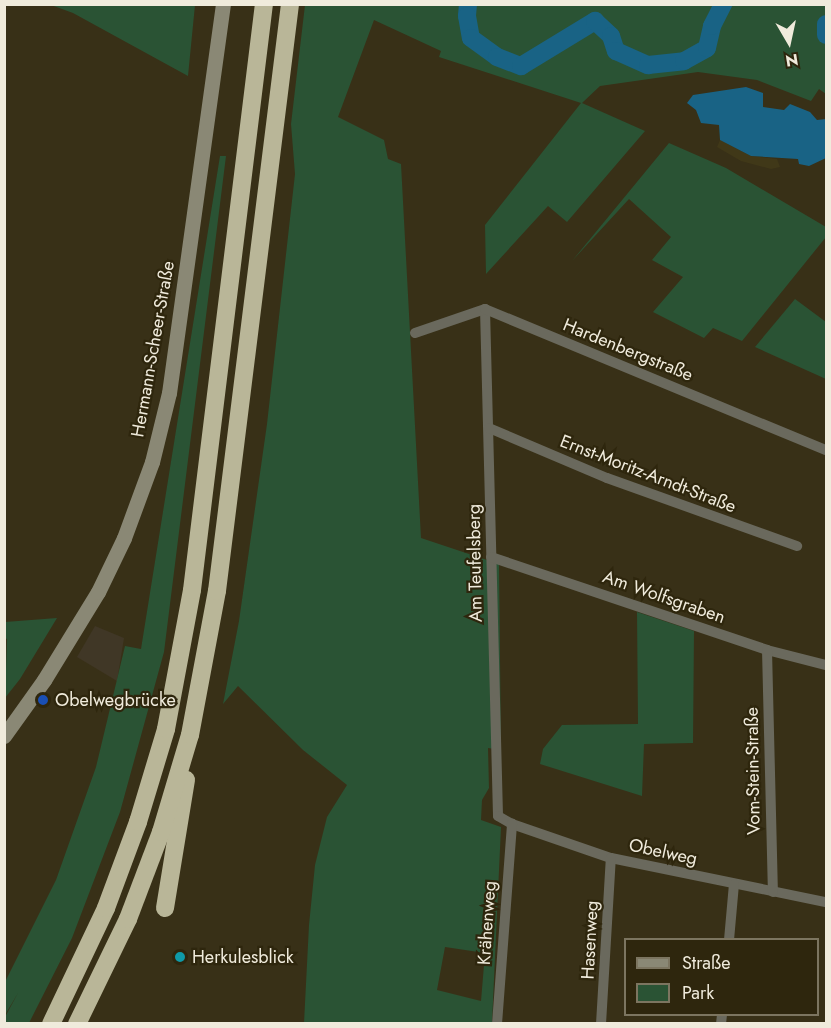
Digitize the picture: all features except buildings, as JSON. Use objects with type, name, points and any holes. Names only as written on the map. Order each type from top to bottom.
[{"type":"highway","points":[[51,1023],[106,908],[134,833],[166,729],[178,673],[192,590],[264,4]]},
{"type":"highway","points":[[165,908],[183,810],[190,735],[217,591],[290,4]]},
{"type":"highway","points":[[77,1023],[129,919],[161,832],[190,735]]},
{"type":"main road","name":"Hermann-Scheer-Straße","points":[[4,736],[44,680],[98,592],[124,538],[153,462],[169,393],[223,4]]},
{"type":"street","points":[[415,333],[485,309]]},
{"type":"street","name":"Am Teufelsberg","points":[[485,309],[498,816]]},
{"type":"street","name":"Hardenbergstraße","points":[[485,309],[826,450]]},
{"type":"street","name":"Ernst-Moritz-Arndt-Straße","points":[[489,428],[607,478],[797,546]]},
{"type":"street","name":"Am Wolfsgraben","points":[[491,556],[767,650],[826,665]]},
{"type":"street","name":"Vom-Stein-Straße","points":[[767,650],[773,892]]},
{"type":"street","name":"Obelweg","points":[[498,816],[512,824],[611,858],[826,902]]},
{"type":"street","name":"Krähenweg","points":[[498,1023],[512,824]]},
{"type":"street","name":"Hasenweg","points":[[601,1023],[611,858]]},
{"type":"street","points":[[729,938],[734,884]]},
{"type":"shaded area","points":[[95,626],[124,638],[117,681],[77,657]]},
{"type":"green space","points":[[51,5],[195,5],[188,76],[73,13]]},
{"type":"green space","points":[[305,5],[826,5],[826,94],[819,89],[811,101],[757,80],[698,72],[600,86],[582,103],[645,131],[567,222],[548,206],[486,274],[485,225],[581,103],[439,57],[441,51],[374,20],[338,117],[384,140],[388,159],[401,164],[421,538],[499,564],[501,750],[488,748],[489,788],[482,800],[481,820],[501,827],[492,1023],[304,1023],[309,925],[315,865],[327,817],[347,785],[303,750],[238,686],[223,704],[239,621],[267,424],[295,174],[291,124]],"holes":[[[445,947],[485,953],[481,1001],[437,990]]]},
{"type":"green space","points":[[669,143],[726,168],[826,227],[826,237],[742,341],[713,328],[704,338],[653,312],[683,277],[652,260],[671,237],[629,199],[572,261]]},
{"type":"green space","points":[[220,156],[226,156],[164,652],[120,812],[72,938],[29,1023],[5,1023],[5,1017],[18,993],[5,1015],[5,982],[56,880],[96,767],[125,646],[141,649]]},
{"type":"green space","points":[[795,299],[826,322],[826,379],[755,347]]},
{"type":"green space","points":[[637,612],[694,631],[693,743],[644,744],[642,796],[540,764],[543,749],[562,725],[638,724]]},
{"type":"green space","points":[[57,618],[20,679],[5,698],[7,639],[5,638],[5,622]]},
{"type":"sand","points":[[720,140],[751,156],[777,159],[780,167],[771,169],[741,161],[717,147]]},
{"type":"water","points":[[746,87],[763,93],[763,107],[784,110],[790,104],[810,112],[817,120],[826,119],[826,158],[809,166],[799,164],[798,159],[751,156],[720,140],[719,125],[701,123],[696,110],[687,103],[693,95]]},
{"type":"waterway","points":[[468,4],[467,16],[471,38],[497,57],[521,66],[595,21],[611,36],[616,51],[648,65],[684,61],[707,48],[712,26],[723,4]]},
{"type":"waterway","points":[[826,24],[826,35]]},
{"type":"place","name":"Obelwegbrücke","points":[[43,700]]},
{"type":"place","name":"Herkulesblick","points":[[180,957]]}]
